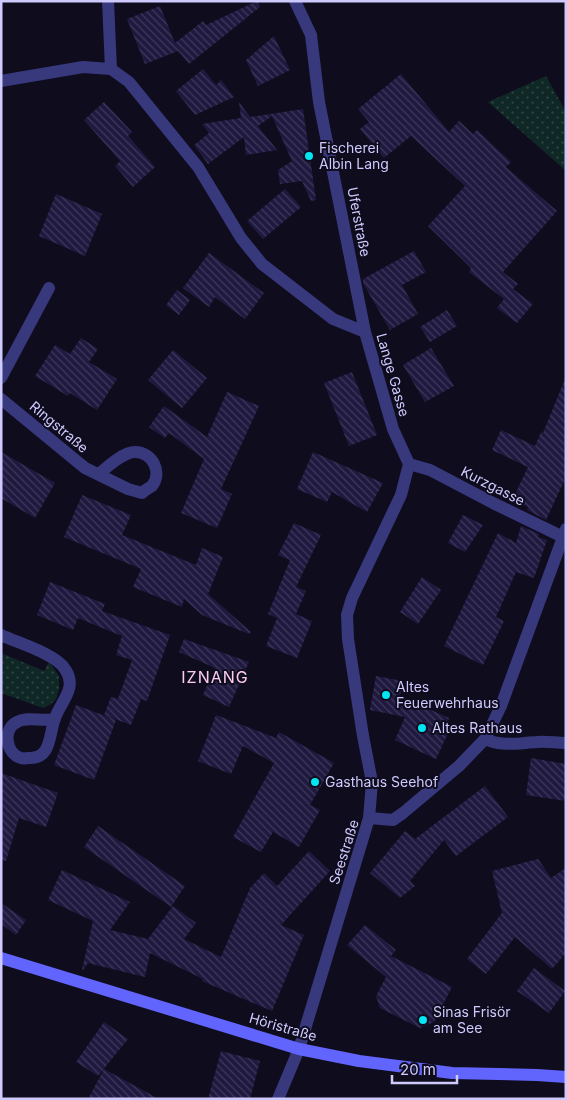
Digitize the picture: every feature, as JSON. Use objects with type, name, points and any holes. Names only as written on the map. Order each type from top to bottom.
[{"type":"main road","name":"Höristraße","points":[[1,958],[299,1048],[359,1061],[452,1073],[537,1075],[566,1078]]},
{"type":"street","points":[[1,81],[83,67],[111,69],[108,1]]},
{"type":"street","name":"Uferstraße","points":[[295,1],[311,35],[319,102],[365,332]]},
{"type":"street","name":"Lange Gasse","points":[[111,69],[129,82],[198,167],[240,238],[262,264],[333,319],[365,332],[393,429],[409,464]]},
{"type":"street","points":[[1,378],[49,288]]},
{"type":"street","name":"Ringstraße","points":[[1,399],[85,468],[99,474]]},
{"type":"street","points":[[369,818],[372,782],[353,674],[347,615],[352,598],[401,495],[409,464]]},
{"type":"street","name":"Kurzgasse","points":[[409,464],[430,470],[493,504],[564,533]]},
{"type":"street","name":"Seestraße","points":[[278,1099],[299,1048],[369,818],[393,820],[404,813],[459,766],[485,739],[501,706],[564,533]]},
{"type":"street","points":[[1,635],[53,657],[64,666],[69,676],[68,693],[54,719]]},
{"type":"street","points":[[485,739],[494,743],[508,744],[566,743]]},
{"type":"green space","points":[[546,76],[566,112],[565,170],[488,102]]},
{"type":"green space","points":[[1,653],[44,671],[49,662],[59,676],[59,689],[56,699],[50,705],[43,708],[1,693]]},
{"type":"building","points":[[257,1],[260,7],[189,64],[178,51],[145,64],[127,19],[160,6],[175,43],[203,21],[206,25]]},
{"type":"building","points":[[274,36],[290,70],[258,86],[246,60]]},
{"type":"building","points":[[203,69],[216,85],[221,80],[234,97],[195,115],[176,91]]},
{"type":"building","points":[[401,74],[449,132],[459,121],[473,134],[477,130],[511,162],[506,167],[557,211],[503,272],[518,284],[513,289],[533,304],[517,323],[497,308],[504,299],[469,272],[471,268],[428,226],[465,186],[411,136],[384,158],[360,129],[369,122],[358,109]]},
{"type":"building","points":[[104,102],[132,132],[128,136],[155,167],[133,187],[115,166],[120,161],[84,120]]},
{"type":"building","points":[[239,102],[250,117],[303,109],[316,200],[311,201],[302,181],[280,184],[278,170],[292,161],[272,116],[258,126],[277,150],[246,155],[244,137],[208,164],[194,145],[209,133],[202,124],[241,118]]},
{"type":"building","points":[[285,189],[301,207],[263,239],[247,221]]},
{"type":"building","points":[[56,194],[102,214],[85,256],[39,236]]},
{"type":"building","points":[[414,251],[426,272],[402,285],[418,314],[390,330],[363,283],[363,279]]},
{"type":"building","points":[[209,253],[264,293],[245,319],[215,297],[209,307],[183,288]]},
{"type":"building","points":[[177,290],[190,300],[179,315],[166,305]]},
{"type":"building","points":[[447,310],[457,326],[430,342],[420,327]]},
{"type":"building","points":[[81,338],[98,349],[89,362],[117,379],[97,410],[70,393],[68,396],[35,376],[55,345],[70,354]]},
{"type":"building","points":[[431,348],[454,386],[425,402],[403,365]]},
{"type":"building","points":[[173,350],[207,378],[182,408],[148,380]]},
{"type":"building","points":[[352,372],[377,435],[349,446],[324,383]]},
{"type":"building","points":[[565,379],[566,477],[546,520],[527,510],[528,507],[512,500],[528,467],[492,450],[501,430],[535,446],[541,432],[543,433]]},
{"type":"building","points":[[227,392],[259,406],[221,489],[232,494],[217,528],[181,513],[204,459],[169,433],[165,438],[149,427],[164,406],[207,437]]},
{"type":"building","points":[[1,452],[55,483],[35,518],[1,498]]},
{"type":"building","points":[[313,452],[383,483],[367,512],[332,492],[327,502],[297,489]]},
{"type":"building","points":[[82,495],[131,515],[122,535],[196,565],[202,548],[223,557],[208,594],[251,632],[249,634],[202,615],[184,599],[182,607],[133,587],[141,569],[64,537]]},
{"type":"building","points":[[463,515],[483,525],[465,552],[448,543]]},
{"type":"building","points":[[294,523],[321,535],[296,587],[306,591],[296,614],[312,621],[297,658],[266,646],[277,618],[268,614],[290,560],[278,555]]},
{"type":"building","points":[[521,526],[539,534],[538,537],[547,540],[534,578],[516,572],[496,617],[504,621],[483,665],[444,646],[498,533],[516,543]]},
{"type":"building","points":[[422,577],[441,590],[418,624],[400,612]]},
{"type":"building","points":[[50,582],[105,604],[102,611],[170,635],[147,701],[141,699],[131,725],[104,715],[111,697],[118,699],[132,660],[116,655],[122,636],[78,618],[73,630],[37,615]]},
{"type":"building","points":[[184,639],[249,662],[229,707],[203,695],[215,668],[179,652]]},
{"type":"building","name":"Altes Rathaus","points":[[376,676],[402,681],[400,696],[449,718],[447,724],[438,722],[437,725],[449,731],[436,759],[395,740],[405,717],[370,710]]},
{"type":"building","points":[[76,705],[116,720],[94,780],[54,765]]},
{"type":"building","points":[[216,715],[276,738],[279,732],[334,763],[310,805],[320,810],[299,847],[273,832],[261,852],[233,837],[274,763],[243,746],[231,774],[198,761]]},
{"type":"building","points":[[531,758],[566,764],[566,801],[526,795]]},
{"type":"building","points":[[1,773],[58,793],[46,827],[19,818],[6,861],[1,860]]},
{"type":"building","points":[[485,786],[508,817],[456,856],[444,840],[410,881],[415,886],[400,898],[370,873],[405,831],[415,839]]},
{"type":"building","points":[[98,826],[185,886],[171,907],[84,847]]},
{"type":"building","points":[[309,851],[330,871],[281,925],[304,935],[272,1011],[202,981],[203,979],[150,953],[145,977],[88,963],[82,970],[93,921],[48,900],[62,870],[130,902],[110,930],[148,939],[173,906],[196,923],[184,939],[221,957],[250,888],[264,873],[277,886]]},
{"type":"building","points":[[538,859],[551,878],[566,868],[566,953],[552,969],[515,937],[486,974],[467,959],[502,913],[492,871]]},
{"type":"building","points":[[1,903],[26,920],[16,935],[1,924]]},
{"type":"building","points":[[365,925],[396,950],[391,956],[452,987],[434,1022],[420,1028],[380,1008],[376,996],[386,977],[347,945]]},
{"type":"building","points":[[534,968],[565,991],[549,1013],[517,991]]},
{"type":"building","points":[[104,1022],[128,1039],[98,1076],[76,1062]]},
{"type":"building","points":[[221,1051],[260,1061],[250,1099],[208,1099]]},
{"type":"building","points":[[104,1069],[159,1099],[88,1099]]},
{"type":"place","name":"Fischerei Albin Lang","points":[[309,156]]},
{"type":"place","name":"Altes Feuerwehrhaus","points":[[386,695]]},
{"type":"place","name":"Altes Rathaus","points":[[422,728]]},
{"type":"place","name":"Gasthaus Seehof","points":[[315,782]]},
{"type":"place","name":"Sinas Frisör am See","points":[[423,1020]]},
{"type":"district","name":"IZNANG","points":[[215,677]]}]
